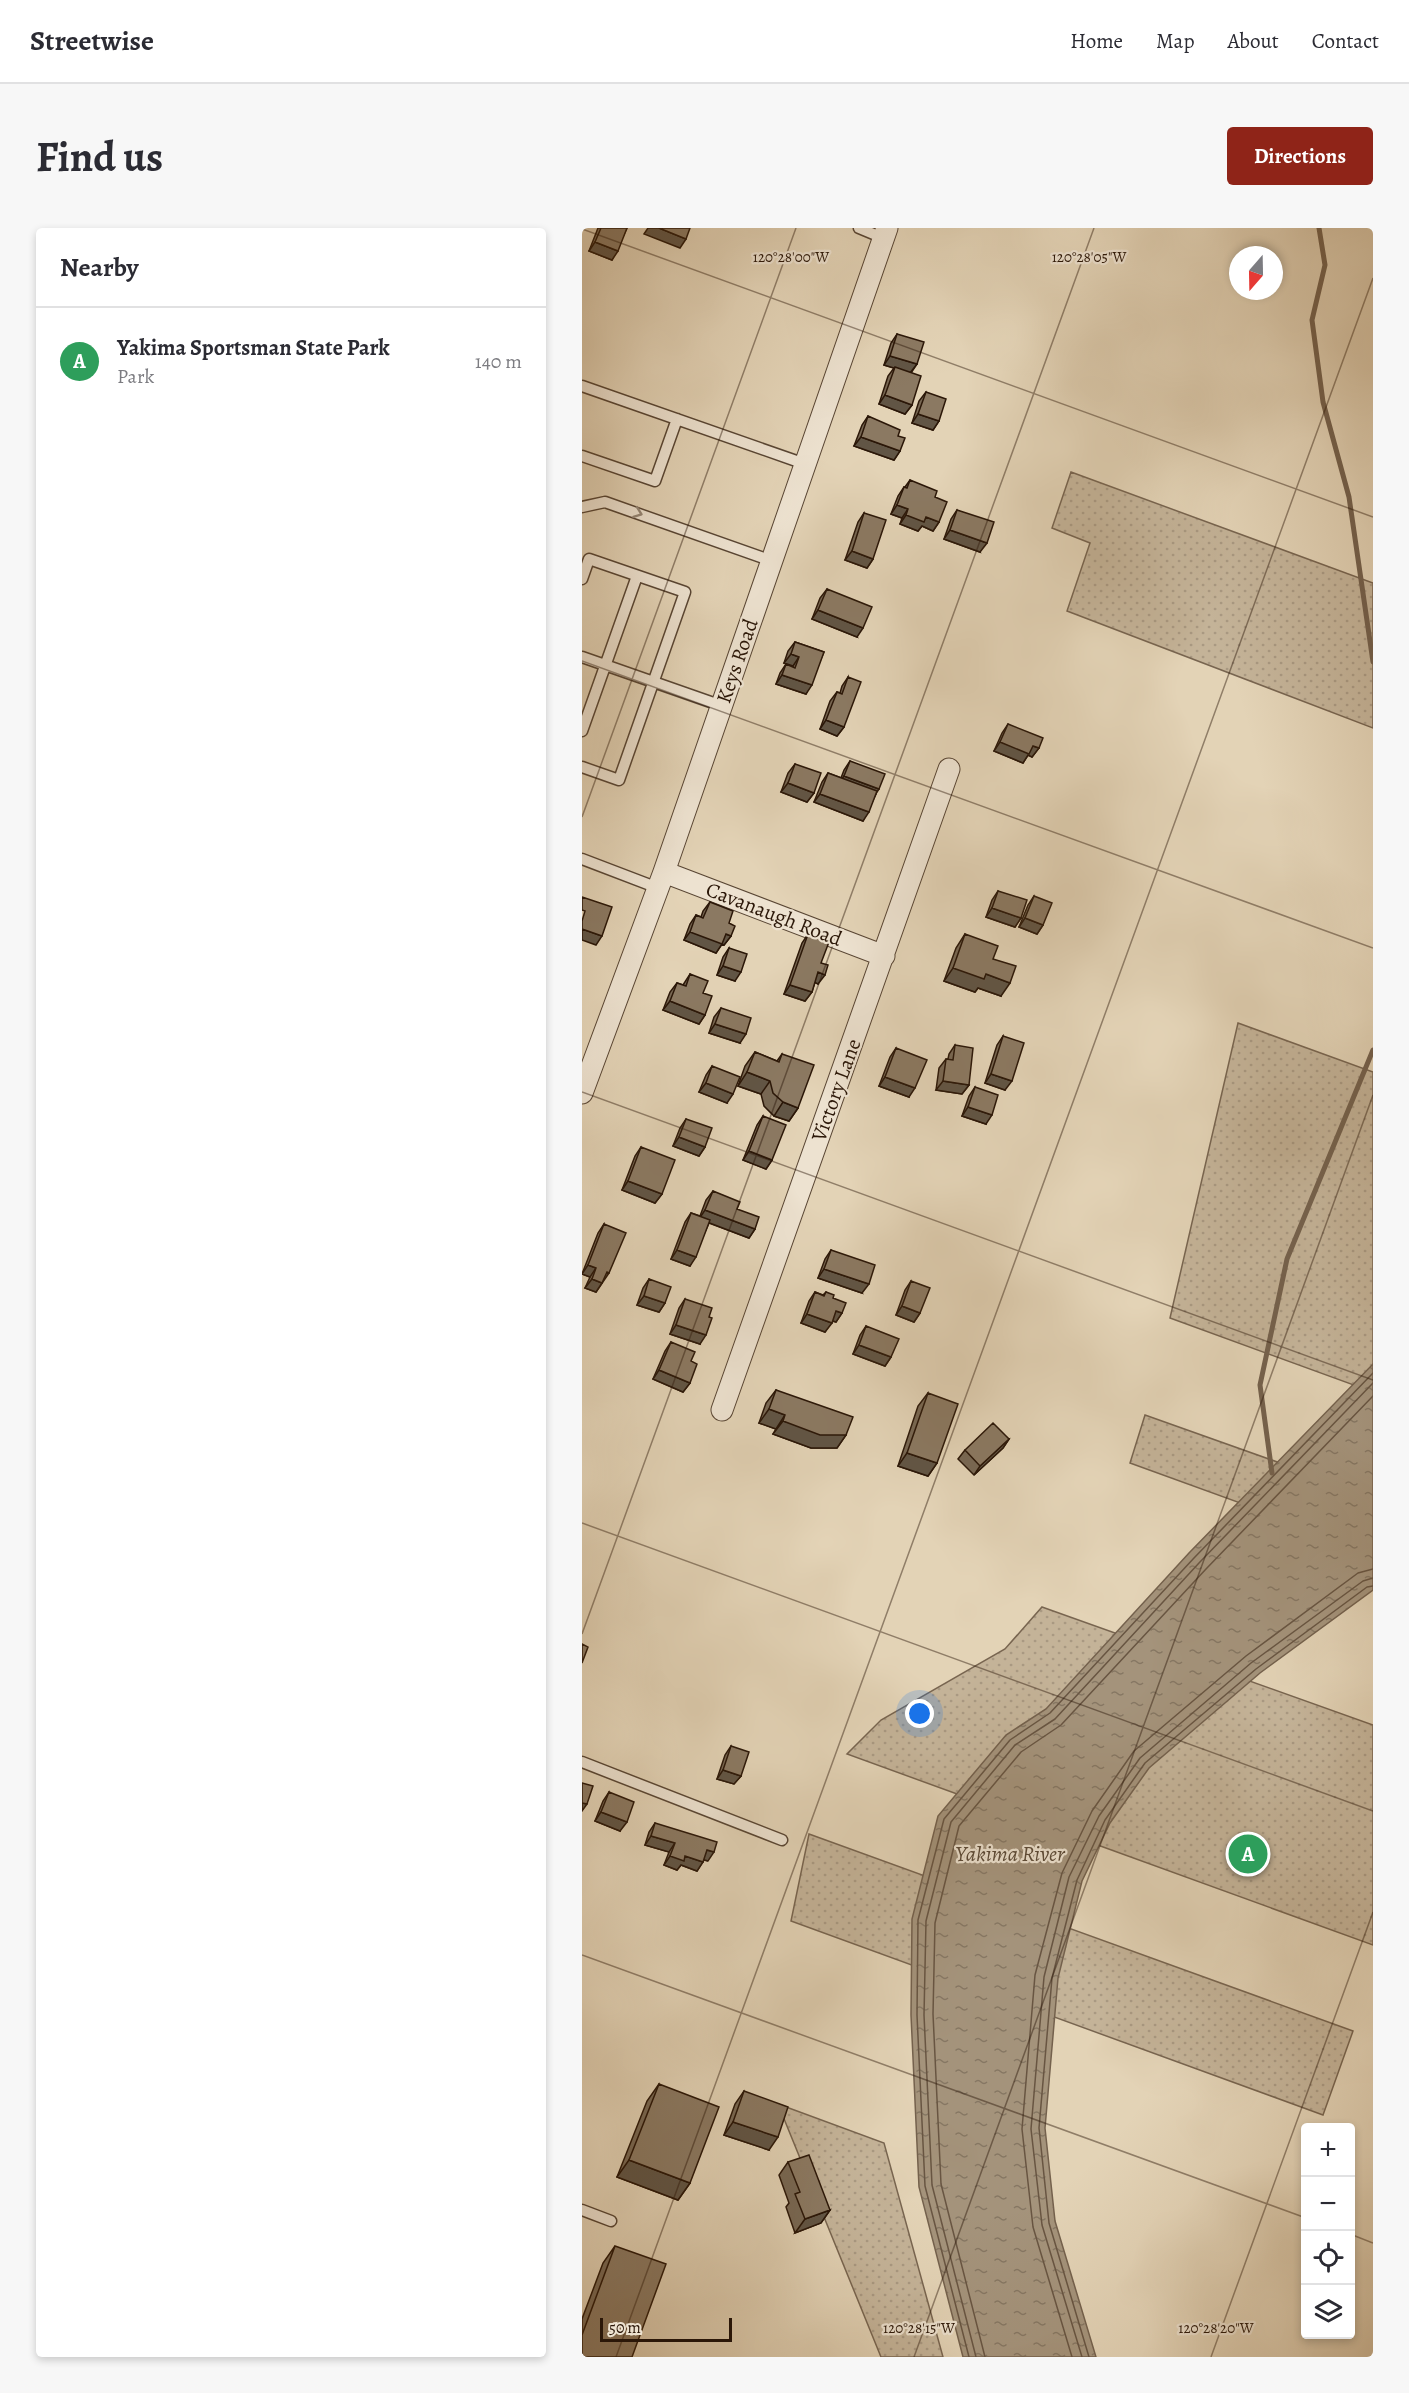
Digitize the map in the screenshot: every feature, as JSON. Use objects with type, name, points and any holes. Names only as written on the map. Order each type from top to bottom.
[{"type":"street","name":"Keys Road","points":[[582,1093],[661,880],[885,233]]},
{"type":"street","name":"Victory Lane","points":[[722,1410],[949,770]]},
{"type":"street","name":"Cavanaugh Road","points":[[661,880],[884,956]]},
{"type":"lane","points":[[859,228],[885,233]]},
{"type":"lane","points":[[582,386],[805,464]]},
{"type":"lane","points":[[582,456],[655,481],[677,419]]},
{"type":"lane","points":[[582,507],[605,502],[772,561]]},
{"type":"lane","points":[[582,579],[589,559],[684,592],[619,780],[582,767]]},
{"type":"lane","points":[[582,731],[637,576]]},
{"type":"lane","points":[[582,657],[722,706]]},
{"type":"lane","points":[[582,859],[661,880]]},
{"type":"lane","points":[[582,1762],[782,1840]]},
{"type":"lane","points":[[582,2210],[611,2221]]},
{"type":"shaded area","points":[[1071,472],[1373,583],[1373,728],[1067,611],[1090,543],[1052,528]]},
{"type":"shaded area","points":[[1238,1023],[1373,1072],[1373,1392],[1170,1318]]},
{"type":"shaded area","points":[[1145,1415],[1373,1496],[1373,1551],[1130,1463]]},
{"type":"shaded area","points":[[1042,1607],[1373,1725],[1373,1945],[847,1754],[881,1720],[1005,1649]]},
{"type":"shaded area","points":[[809,1834],[1353,2031],[1323,2115],[791,1921]]},
{"type":"shaded area","points":[[778,2104],[884,2143],[943,2357],[881,2357]]},
{"type":"water","name":"Yakima River","points":[[1373,1364],[1373,1590],[1260,1673],[1149,1768],[1110,1823],[1082,1881],[1058,1978],[1045,2128],[1055,2221],[1096,2357],[963,2357],[919,2187],[911,2015],[912,1919],[938,1816],[1006,1735],[1046,1709],[1189,1553]]},
{"type":"building","points":[[601,228],[627,228],[618,251],[595,242]]},
{"type":"building","points":[[659,228],[690,228],[686,239]]},
{"type":"building","points":[[897,334],[924,342],[917,364],[890,356]]},
{"type":"building","points":[[895,367],[921,376],[912,405],[885,395]]},
{"type":"building","points":[[926,392],[946,399],[939,421],[918,414]]},
{"type":"building","points":[[868,416],[900,430],[898,436],[905,438],[900,451],[861,437]]},
{"type":"building","points":[[910,480],[937,491],[935,497],[947,502],[939,522],[926,517],[924,522],[906,515],[908,509],[897,505],[904,487],[907,488]]},
{"type":"building","points":[[957,510],[994,522],[987,543],[950,530]]},
{"type":"building","points":[[864,513],[886,520],[873,559],[852,551]]},
{"type":"building","points":[[827,589],[872,607],[863,628],[818,610]]},
{"type":"building","points":[[795,642],[824,652],[812,685],[782,675],[786,664],[795,668],[799,657],[791,654]]},
{"type":"building","points":[[848,677],[861,682],[844,727],[826,720],[837,692],[842,694]]},
{"type":"building","points":[[1008,724],[1043,738],[1039,748],[1033,746],[1029,754],[1000,742]]},
{"type":"building","points":[[850,761],[885,774],[879,789],[844,776]]},
{"type":"building","points":[[795,764],[821,773],[814,793],[788,783]]},
{"type":"building","points":[[828,773],[877,791],[869,812],[820,794]]},
{"type":"building","points":[[998,891],[1027,900],[1021,918],[992,908]]},
{"type":"building","points":[[1034,896],[1052,903],[1043,925],[1025,918]]},
{"type":"building","points":[[582,897],[612,907],[602,936],[582,929],[585,911],[582,910]]},
{"type":"building","points":[[710,902],[733,911],[729,923],[735,926],[731,936],[726,934],[722,944],[690,932],[696,915],[703,918]]},
{"type":"building","points":[[808,934],[829,942],[821,963],[828,965],[825,975],[818,972],[812,992],[790,985]]},
{"type":"building","points":[[965,934],[998,946],[993,959],[1016,966],[1010,983],[986,974],[984,979],[953,968]]},
{"type":"building","points":[[729,948],[747,954],[741,972],[723,966]]},
{"type":"building","points":[[690,974],[708,981],[703,993],[712,996],[705,1015],[670,1001],[677,983],[686,986]]},
{"type":"building","points":[[721,1008],[751,1018],[746,1034],[715,1024]]},
{"type":"building","points":[[1003,1036],[1024,1043],[1012,1081],[991,1074]]},
{"type":"building","points":[[955,1045],[973,1048],[969,1085],[943,1081],[946,1059],[953,1060]]},
{"type":"building","points":[[896,1048],[927,1060],[915,1088],[885,1077]]},
{"type":"building","points":[[755,1052],[779,1062],[782,1054],[814,1065],[798,1108],[783,1102],[773,1093],[770,1081],[747,1072]]},
{"type":"building","points":[[712,1066],[740,1077],[733,1094],[706,1083]]},
{"type":"building","points":[[975,1087],[998,1095],[992,1115],[968,1107]]},
{"type":"building","points":[[763,1116],[786,1125],[772,1160],[749,1151]]},
{"type":"building","points":[[686,1119],[712,1128],[705,1147],[679,1137]]},
{"type":"building","points":[[641,1147],[675,1160],[662,1194],[628,1181]]},
{"type":"building","points":[[713,1191],[740,1202],[737,1209],[759,1217],[755,1229],[705,1210]]},
{"type":"building","points":[[691,1213],[710,1220],[696,1257],[677,1250]]},
{"type":"building","points":[[604,1224],[626,1233],[609,1273],[607,1272],[602,1283],[592,1279],[596,1268],[588,1265]]},
{"type":"building","points":[[831,1250],[875,1265],[869,1284],[824,1269]]},
{"type":"building","points":[[649,1279],[671,1287],[665,1303],[644,1296]]},
{"type":"building","points":[[911,1281],[930,1288],[920,1313],[902,1306]]},
{"type":"building","points":[[815,1292],[824,1296],[826,1292],[834,1295],[833,1298],[846,1303],[842,1313],[836,1311],[832,1323],[807,1314]]},
{"type":"building","points":[[685,1299],[712,1308],[709,1317],[712,1318],[706,1335],[676,1325]]},
{"type":"building","points":[[866,1326],[899,1339],[891,1357],[859,1345]]},
{"type":"building","points":[[671,1342],[695,1352],[691,1361],[697,1364],[690,1383],[659,1370]]},
{"type":"building","points":[[776,1390],[853,1417],[846,1435],[820,1435],[783,1421],[785,1415],[769,1409]]},
{"type":"building","points":[[928,1393],[958,1404],[937,1463],[907,1453]]},
{"type":"building","points":[[993,1423],[1009,1439],[980,1466],[965,1450]]},
{"type":"building","points":[[582,1644],[588,1647],[582,1663]]},
{"type":"building","points":[[731,1746],[749,1752],[741,1776],[723,1770]]},
{"type":"building","points":[[582,1783],[593,1786],[587,1804],[582,1803]]},
{"type":"building","points":[[609,1792],[634,1802],[627,1822],[601,1812]]},
{"type":"building","points":[[655,1823],[717,1842],[714,1852],[707,1850],[703,1862],[685,1856],[684,1861],[670,1856],[675,1843],[651,1836]]},
{"type":"building","points":[[659,2084],[719,2107],[690,2183],[629,2160]]},
{"type":"building","points":[[744,2091],[788,2107],[778,2137],[733,2122]]},
{"type":"building","points":[[809,2155],[830,2210],[805,2219],[795,2194],[800,2192],[788,2162]]},
{"type":"building","points":[[615,2246],[666,2264],[632,2357],[582,2357],[582,2335]]},
{"type":"waterway","points":[[1319,228],[1325,265],[1312,320],[1323,402],[1349,497],[1373,662]]},
{"type":"waterway","points":[[1272,1473],[1260,1385],[1287,1259],[1373,1050]]},
{"type":"place","name":"Yakima Sportsman State Park","points":[[1248,1854]]}]
